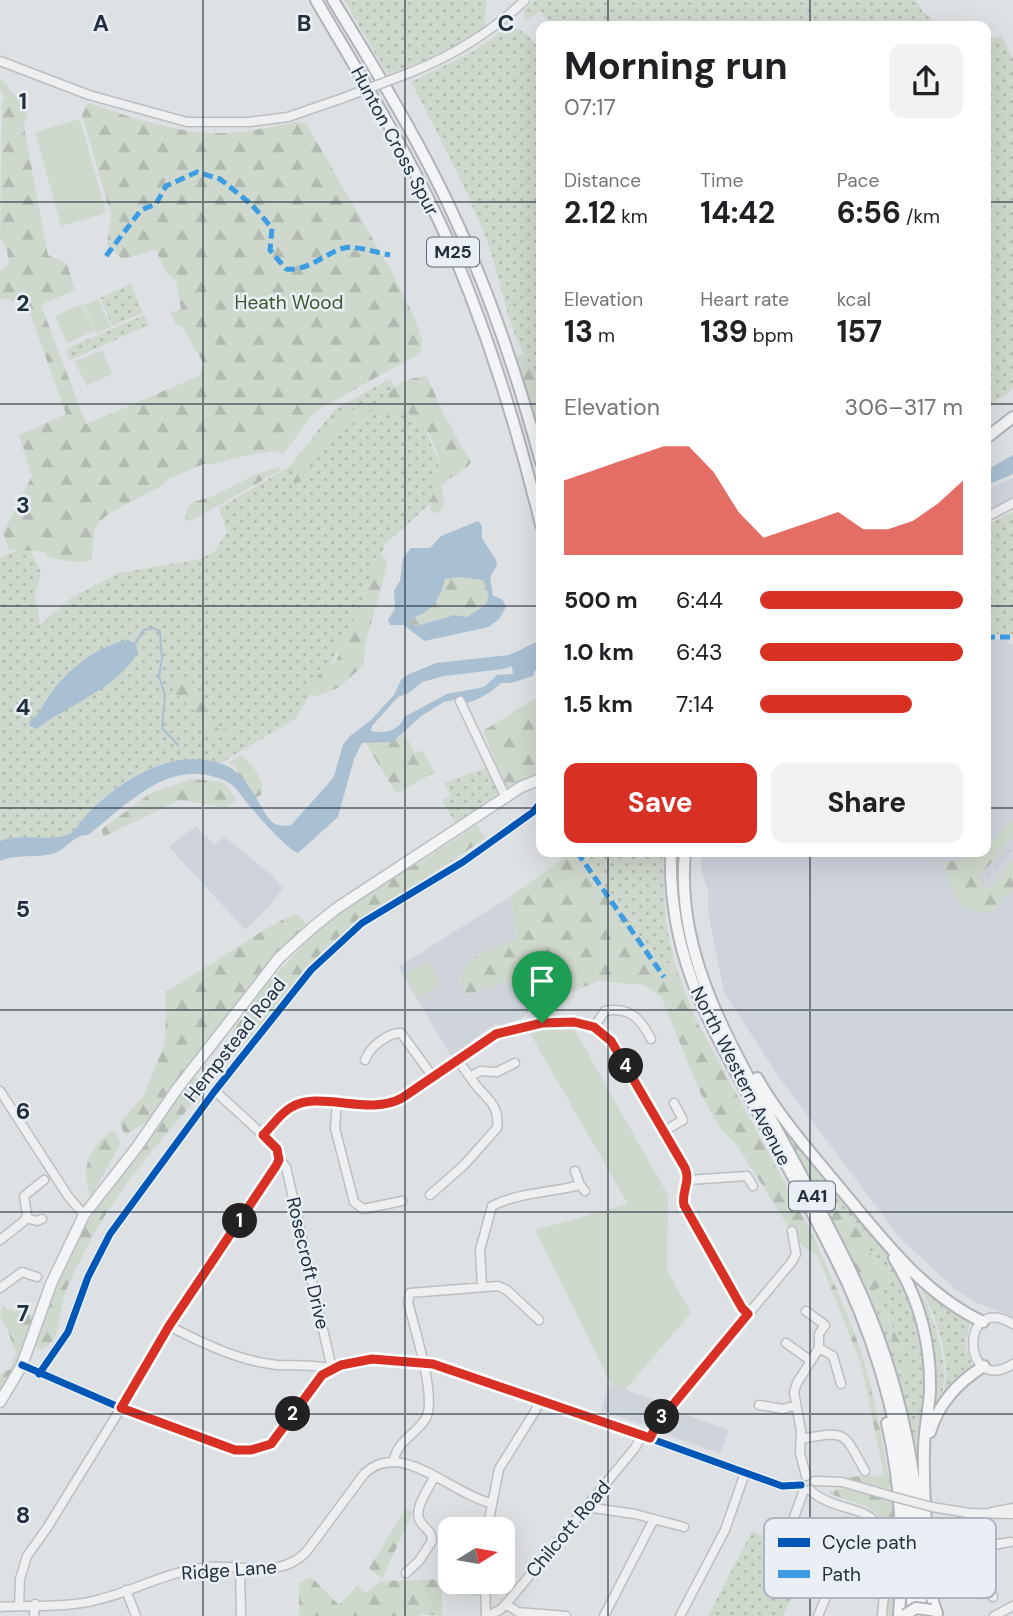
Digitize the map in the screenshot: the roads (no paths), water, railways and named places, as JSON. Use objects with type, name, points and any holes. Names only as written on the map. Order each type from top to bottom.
[{"type":"highway","name":"Hunton Cross Spur","points":[[316,0],[401,148],[450,247],[496,365],[536,506]]},
{"type":"highway","name":"Hunton Cross Spur","points":[[333,0],[412,133],[456,222],[512,363],[536,445]]},
{"type":"highway","points":[[991,434],[1013,417]]},
{"type":"highway","name":"North Western Avenue","points":[[671,857],[670,877],[678,937],[698,1000],[823,1235],[868,1352],[889,1430],[902,1518]]},
{"type":"highway","name":"North Western Avenue","points":[[685,857],[685,906],[691,940],[714,1010],[842,1252],[877,1333],[902,1418],[917,1518]]},
{"type":"highway","points":[[705,984],[744,1057],[776,1109],[802,1143],[872,1227],[932,1291],[962,1312],[983,1322]]},
{"type":"highway","points":[[872,1227],[905,1278],[924,1331],[930,1372],[924,1469],[926,1518]]},
{"type":"highway","points":[[924,1469],[932,1425],[944,1401],[955,1388],[984,1366]]},
{"type":"highway","name":"North Western Avenue","points":[[904,1598],[905,1616]]},
{"type":"highway","name":"North Western Avenue","points":[[919,1598],[919,1616]]},
{"type":"highway","points":[[905,1616],[916,1608],[938,1614]]},
{"type":"main road","name":"Hempstead Road","points":[[0,1402],[22,1366],[51,1284],[84,1215],[137,1147],[177,1088],[279,958],[337,908],[506,797],[536,782]]},
{"type":"street","points":[[0,61],[89,95],[187,122],[250,122],[288,117],[439,61],[475,41],[525,0]]},
{"type":"street","points":[[991,515],[1013,503]]},
{"type":"street","points":[[460,701],[506,797]]},
{"type":"street","name":"Hempstead Road","points":[[39,1374],[68,1332],[88,1277],[110,1234],[215,1091],[296,987],[330,950],[362,923],[463,862],[536,808]]},
{"type":"street","points":[[594,1027],[605,1011],[627,1011],[641,1021],[651,1039]]},
{"type":"street","points":[[263,1135],[287,1110],[306,1102],[378,1106],[390,1104],[496,1034],[554,1021],[594,1027],[611,1041],[685,1168],[688,1180],[683,1198],[687,1210],[742,1308],[748,1314]]},
{"type":"street","points":[[365,1060],[369,1050],[393,1034],[401,1034],[433,1077]]},
{"type":"street","points":[[430,1195],[464,1165],[497,1128],[495,1108],[488,1095],[458,1060]]},
{"type":"street","points":[[470,1077],[480,1071],[497,1072],[515,1063]]},
{"type":"street","points":[[0,1091],[68,1196],[84,1215]]},
{"type":"street","name":"Rosecroft Drive","points":[[215,1091],[277,1149],[279,1160],[285,1164],[288,1171],[332,1369]]},
{"type":"street","points":[[337,1103],[335,1128],[354,1202],[363,1209],[402,1201]]},
{"type":"street","points":[[664,1131],[683,1120],[674,1103]]},
{"type":"street","points":[[19,1605],[20,1579],[27,1556],[47,1528],[169,1326],[279,1160]]},
{"type":"street","points":[[482,1286],[480,1250],[492,1206],[539,1192],[582,1188],[575,1171]]},
{"type":"street","points":[[688,1180],[747,1176],[753,1186]]},
{"type":"street","points":[[0,1240],[21,1225],[26,1218],[24,1196],[44,1180]]},
{"type":"street","points":[[26,1218],[37,1221],[42,1219]]},
{"type":"street","name":"Chilcott Road","points":[[487,1616],[506,1604],[791,1263],[796,1254],[792,1231]]},
{"type":"street","points":[[0,1288],[22,1272],[37,1277]]},
{"type":"street","points":[[491,1503],[475,1498],[407,1464],[394,1461],[397,1450],[428,1415],[430,1395],[408,1302],[409,1294],[498,1286],[508,1290],[539,1320]]},
{"type":"street","points":[[806,1311],[825,1325],[819,1334],[819,1348],[794,1392],[801,1439],[800,1453],[806,1476]]},
{"type":"street","points":[[1013,1324],[997,1318],[983,1322],[971,1342],[974,1356],[984,1366],[998,1370],[1013,1364]]},
{"type":"street","points":[[169,1326],[204,1344],[253,1361],[332,1369]]},
{"type":"street","points":[[786,1343],[811,1361]]},
{"type":"street","points":[[819,1348],[833,1356],[841,1384]]},
{"type":"street","points":[[22,1366],[121,1408],[235,1450],[251,1450],[275,1440],[316,1380],[332,1369],[351,1362],[372,1359],[422,1362],[541,1399],[782,1486],[814,1487],[815,1481]]},
{"type":"street","points":[[489,1517],[499,1469],[541,1399]]},
{"type":"street","points":[[759,1405],[783,1409],[796,1405]]},
{"type":"street","points":[[801,1439],[836,1433],[851,1446],[864,1471]]},
{"type":"street","name":"Ridge Lane","points":[[0,1607],[87,1602],[191,1570],[240,1567],[276,1569],[297,1561],[364,1474],[377,1464],[394,1461]]},
{"type":"street","points":[[680,1616],[725,1530],[745,1473]]},
{"type":"street","points":[[806,1476],[815,1481],[842,1482],[932,1507],[985,1514],[1013,1514]]},
{"type":"street","points":[[794,1518],[805,1488],[802,1478],[806,1476]]},
{"type":"street","points":[[406,1573],[419,1561],[432,1541],[431,1532],[421,1522],[418,1512],[434,1477]]},
{"type":"street","points":[[805,1488],[826,1501],[872,1518]]},
{"type":"street","points":[[586,1507],[684,1527]]},
{"type":"street","points":[[985,1514],[1013,1507]]},
{"type":"street","points":[[984,1518],[985,1514]]},
{"type":"street","points":[[604,1616],[654,1519]]},
{"type":"street","points":[[996,1544],[1010,1542]]},
{"type":"street","points":[[240,1567],[241,1616]]},
{"type":"street","points":[[126,1590],[136,1616]]},
{"type":"street","points":[[486,1594],[487,1616]]},
{"type":"street","points":[[818,1616],[826,1598]]},
{"type":"street","points":[[882,1616],[883,1598]]},
{"type":"street","points":[[34,1616],[35,1604]]},
{"type":"street","points":[[506,1604],[518,1612],[566,1616]]},
{"type":"street","points":[[994,1616],[1006,1613],[1013,1606]]},
{"type":"water","points":[[1013,455],[1013,474],[991,483],[991,468]]},
{"type":"water","points":[[478,521],[482,526],[482,538],[497,564],[490,578],[493,596],[502,599],[506,607],[499,619],[489,627],[424,641],[404,625],[390,625],[388,620],[395,609],[394,590],[400,581],[403,558],[411,548],[430,548],[441,536]],"holes":[[[459,577],[483,580],[488,594],[487,603],[467,617],[455,615],[416,626],[409,623],[434,604],[445,579]]]},
{"type":"water","points":[[128,640],[136,643],[138,653],[117,677],[36,729],[30,726],[29,722],[73,669],[94,653]]},
{"type":"water","points":[[536,642],[536,670],[533,676],[511,683],[501,683],[471,702],[461,704],[459,699],[444,702],[421,716],[393,742],[362,743],[354,759],[338,817],[298,853],[275,834],[231,784],[215,777],[197,774],[179,775],[162,781],[131,800],[88,835],[74,839],[55,853],[0,861],[0,841],[17,837],[52,838],[69,834],[119,786],[154,767],[173,761],[211,761],[229,767],[244,780],[271,821],[279,825],[291,825],[334,776],[343,745],[350,736],[371,720],[394,695],[401,680],[436,663],[509,655]],"holes":[[[512,666],[513,674],[497,675],[484,687],[447,694],[404,717],[399,726],[391,730],[371,731],[372,726],[398,697],[407,694],[422,682]]]},
{"type":"waterway","points":[[136,643],[143,630],[154,628],[160,632],[162,659],[159,676],[165,696],[162,728],[178,745]]},
{"type":"railway","points":[[981,884],[1013,847]]},
{"type":"park label","name":"Heath Wood","points":[[289,302]]}]
